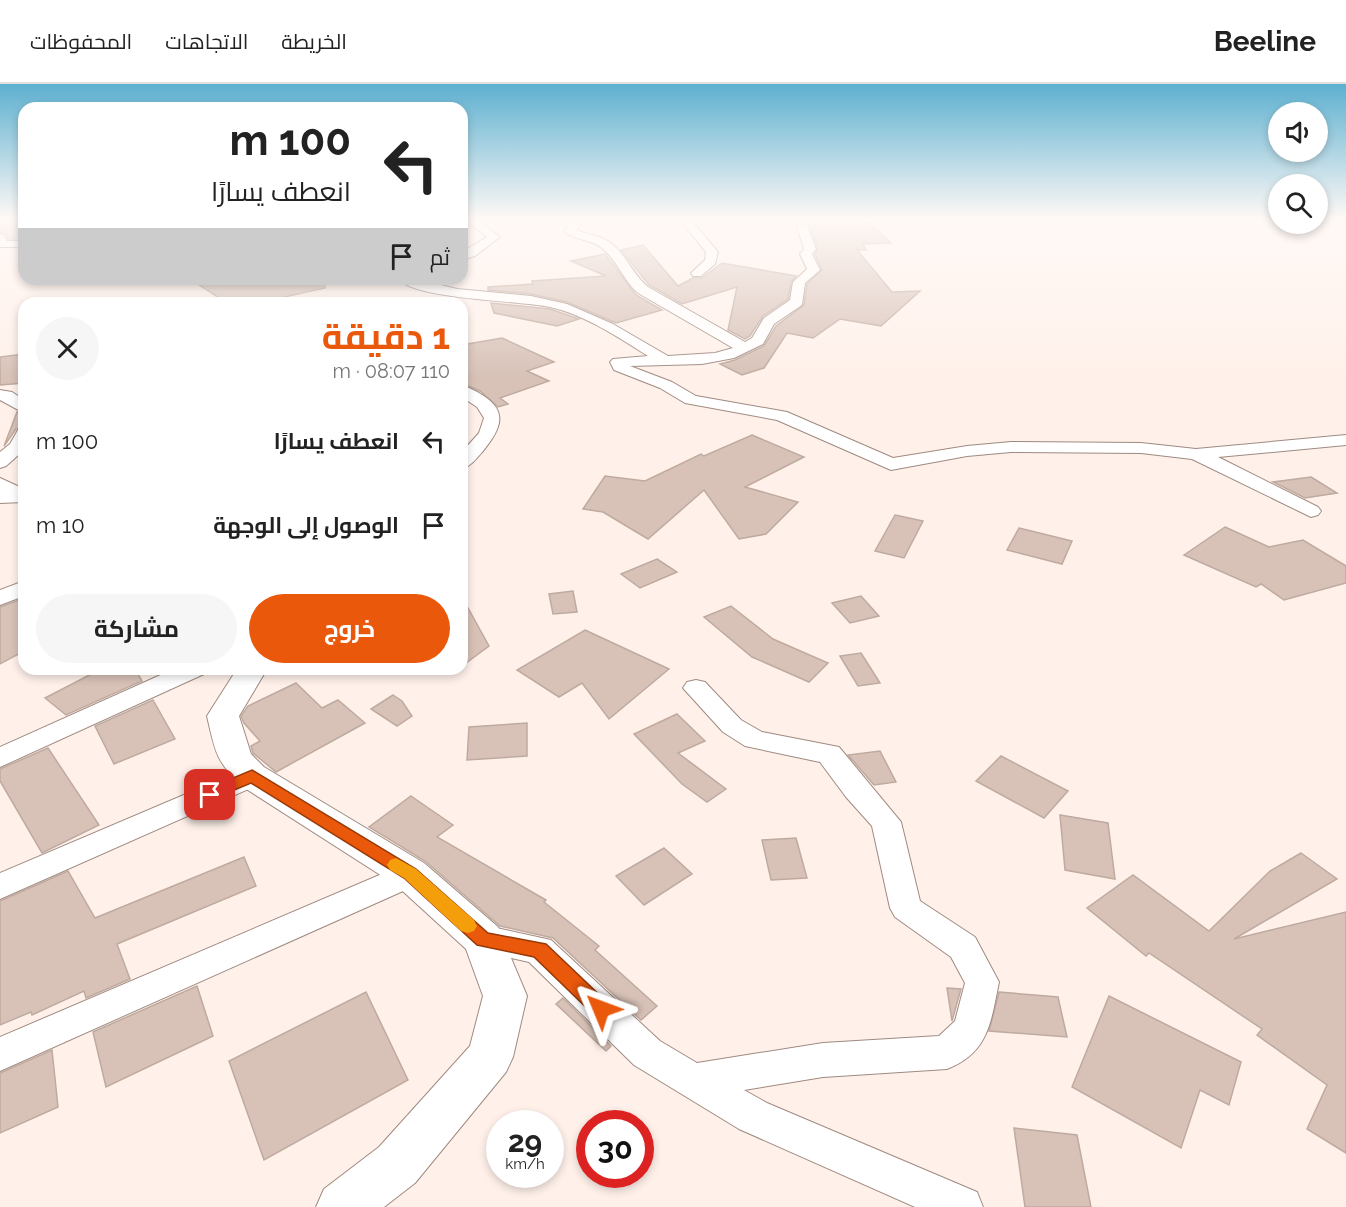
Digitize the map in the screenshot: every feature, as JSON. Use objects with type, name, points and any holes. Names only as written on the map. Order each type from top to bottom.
[{"type":"street","points":[[625,272],[640,289],[675,310],[712,327],[744,348]]},
{"type":"street","points":[[811,272],[799,282],[797,302],[770,318],[764,325],[758,341],[744,348],[728,355],[695,360],[618,362],[619,367],[666,385],[691,400],[781,416],[891,464],[967,450],[1011,447],[1141,448],[1196,454],[1346,440]]},
{"type":"street","points":[[415,285],[436,296],[450,297]]},
{"type":"street","points":[[468,298],[551,304],[583,315],[664,360]]},
{"type":"street","points":[[468,394],[491,411],[494,421],[468,456]]},
{"type":"street","points":[[0,395],[6,395],[18,404]]},
{"type":"street","points":[[0,462],[18,445]]},
{"type":"street","points":[[1196,454],[1263,485],[1311,511]]},
{"type":"street","points":[[0,484],[15,495]]},
{"type":"street","points":[[0,598],[18,590]]},
{"type":"street","points":[[0,758],[182,675]]},
{"type":"street","points":[[248,675],[223,717],[236,759],[252,776],[410,873],[483,939],[505,996],[490,1057],[397,1165],[342,1207]]},
{"type":"street","points":[[693,1081],[823,1060],[947,1052],[971,1030],[982,982],[963,947],[906,908],[886,822],[856,790],[829,754],[755,740],[732,726],[696,688]]},
{"type":"street","points":[[0,887],[252,776]]},
{"type":"street","points":[[0,1054],[410,873]]},
{"type":"street","points":[[483,939],[539,950],[647,1053],[753,1116],[962,1207]]},
{"type":"building","points":[[598,272],[619,272],[636,295],[662,310],[616,323],[567,302],[531,294],[488,290],[488,287],[533,284],[532,281],[606,276]]},
{"type":"building","points":[[639,272],[666,272],[678,286],[693,278],[702,278],[709,272],[776,272],[796,276],[791,282],[788,299],[763,316],[750,336],[745,339],[728,330],[737,287],[682,304],[649,285]]},
{"type":"building","points":[[819,272],[876,272],[892,292],[920,291],[881,326],[840,319],[813,338],[787,333],[764,368],[742,375],[720,364],[735,360],[764,346],[776,326],[804,305],[807,284]]},
{"type":"building","points":[[199,285],[325,285],[325,288],[284,297],[218,297]]},
{"type":"building","points":[[491,303],[550,309],[579,319],[557,326],[494,313]]},
{"type":"building","points":[[502,338],[554,362],[527,371],[549,381],[500,398],[508,404],[498,407],[480,391],[468,386],[468,344]]},
{"type":"building","points":[[18,355],[18,384],[0,385],[0,357]]},
{"type":"building","points":[[17,412],[18,428],[4,446]]},
{"type":"building","points":[[752,435],[804,457],[745,487],[798,502],[766,534],[739,539],[704,490],[648,539],[603,512],[583,509],[605,476],[645,481],[701,454],[704,456]]},
{"type":"building","points":[[1311,477],[1337,493],[1305,498],[1273,482]]},
{"type":"building","points":[[895,515],[923,521],[904,558],[875,551]]},
{"type":"building","points":[[1225,527],[1269,547],[1303,540],[1346,566],[1346,583],[1284,600],[1261,584],[1256,587],[1184,555]]},
{"type":"building","points":[[1019,528],[1072,541],[1062,564],[1007,550]]},
{"type":"building","points":[[657,559],[677,572],[640,588],[621,574]]},
{"type":"building","points":[[573,591],[577,612],[553,614],[549,594]]},
{"type":"building","points":[[861,596],[879,616],[850,623],[832,603]]},
{"type":"building","points":[[18,600],[18,654],[0,664],[0,607]]},
{"type":"building","points":[[731,606],[773,639],[828,663],[809,682],[752,657],[704,617]]},
{"type":"building","points":[[468,608],[489,646],[468,662]]},
{"type":"building","points":[[585,630],[669,669],[609,719],[582,683],[559,697],[517,670]]},
{"type":"building","points":[[861,653],[880,683],[858,686],[840,656]]},
{"type":"building","points":[[89,675],[138,675],[142,681],[66,715],[45,698]]},
{"type":"building","points":[[296,683],[322,708],[338,700],[365,723],[276,772],[253,753],[251,746],[260,741],[244,723],[241,716],[248,706]]},
{"type":"building","points":[[393,695],[402,701],[412,716],[397,726],[371,709]]},
{"type":"building","points":[[153,700],[175,739],[114,764],[95,726]]},
{"type":"building","points":[[677,714],[705,741],[678,753],[726,789],[707,802],[682,784],[634,734]]},
{"type":"building","points":[[527,723],[527,756],[467,760],[469,727]]},
{"type":"building","points":[[48,748],[99,825],[42,853],[0,781],[0,769]]},
{"type":"building","points":[[880,751],[896,782],[874,785],[848,755]]},
{"type":"building","points":[[1001,756],[1068,791],[1044,818],[976,781]]},
{"type":"building","points":[[411,796],[453,825],[437,837],[546,900],[544,902],[599,946],[595,950],[657,1006],[641,1020],[553,938],[500,926],[425,861],[369,827]]},
{"type":"building","points":[[1060,815],[1108,823],[1115,879],[1065,870]]},
{"type":"building","points":[[796,838],[807,878],[771,880],[762,840]]},
{"type":"building","points":[[664,848],[692,874],[644,905],[616,876]]},
{"type":"building","points":[[1301,853],[1337,879],[1234,939],[1346,912],[1346,1153],[1307,1129],[1327,1085],[1257,1035],[1262,1029],[1149,953],[1146,956],[1087,908],[1133,875],[1209,931],[1270,871]]},
{"type":"building","points":[[244,857],[256,886],[117,944],[130,979],[86,998],[84,991],[32,1015],[31,1012],[0,1025],[0,901],[68,871],[95,918]]},
{"type":"building","points":[[197,986],[213,1036],[106,1087],[93,1032]]},
{"type":"building","points":[[947,988],[961,989],[952,1021]]},
{"type":"building","points":[[366,992],[408,1080],[264,1160],[229,1061]]},
{"type":"building","points":[[999,992],[1058,997],[1067,1037],[989,1031]]},
{"type":"building","points":[[1109,996],[1241,1062],[1229,1105],[1200,1090],[1181,1148],[1072,1087]]},
{"type":"building","points":[[563,998],[611,1046],[606,1051],[556,1004]]},
{"type":"building","points":[[52,1050],[58,1107],[0,1133],[0,1073]]},
{"type":"building","points":[[1014,1128],[1077,1135],[1091,1207],[1025,1207]]},
{"type":"slow traffic","points":[[396,865],[410,873],[468,926]]},
{"type":"route","points":[[210,795],[252,776],[410,873],[483,939],[539,950],[601,1009]]}]
